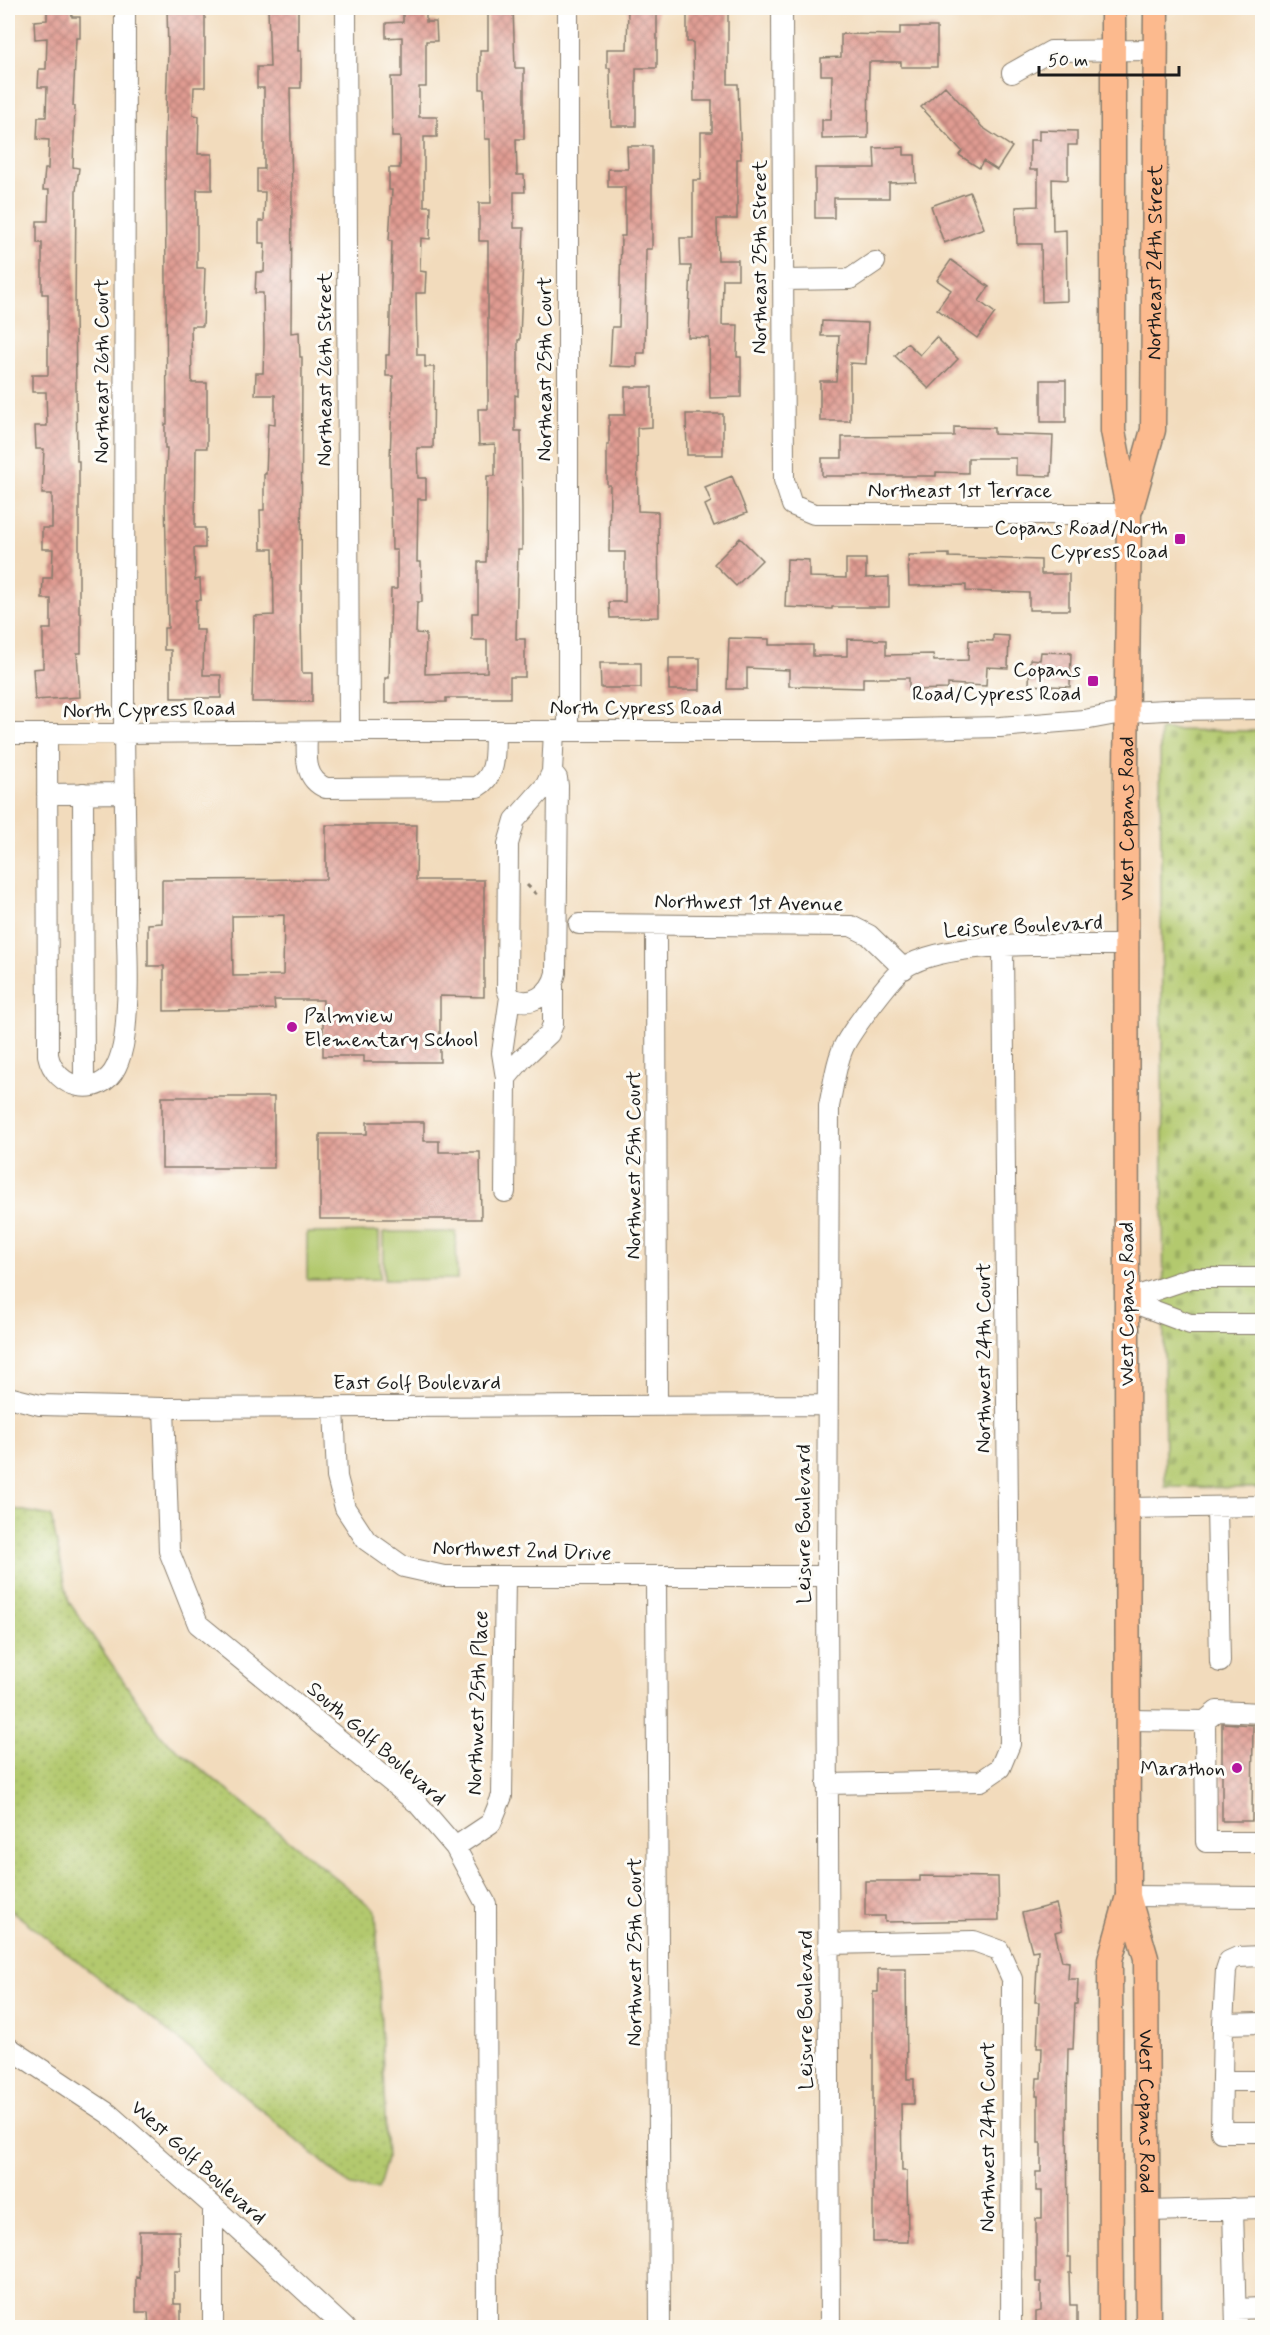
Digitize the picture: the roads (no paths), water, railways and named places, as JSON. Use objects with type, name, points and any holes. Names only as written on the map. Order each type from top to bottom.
[{"type":"main road","name":"Northeast 24th Street","points":[[1113,8],[1113,431],[1129,514],[1126,712]]},
{"type":"main road","name":"Northeast 24th Street","points":[[1129,514],[1153,430],[1156,8]]},
{"type":"main road","name":"West Copans Road","points":[[1111,2328],[1110,1960],[1128,1896],[1126,712]]},
{"type":"main road","name":"West Copans Road","points":[[1128,1896],[1146,1958],[1148,2328]]},
{"type":"street","name":"Northeast 26th Court","points":[[84,1086],[108,1079],[116,1068],[123,1046],[127,1004],[124,734],[124,8]]},
{"type":"street","name":"Northeast 26th Street","points":[[346,8],[349,731]]},
{"type":"street","name":"Northeast 25th Court","points":[[506,1078],[522,1059],[549,1034],[553,1024],[553,985],[556,973],[558,786],[557,778],[552,772],[561,731],[568,8]]},
{"type":"street","name":"Northeast 25th Street","points":[[782,8],[784,480],[792,505]]},
{"type":"street","points":[[1012,73],[1051,51],[1155,50]]},
{"type":"street","points":[[783,280],[850,279],[875,262]]},
{"type":"street","name":"Northeast 1st Terrace","points":[[792,505],[814,514],[1129,514]]},
{"type":"street","name":"North Cypress Road","points":[[8,734],[817,731],[1000,727],[1084,720],[1126,712],[1263,710]]},
{"type":"street","points":[[307,732],[310,774],[316,784],[326,788],[477,788],[492,774],[495,731]]},
{"type":"street","points":[[46,734],[48,1055],[51,1069],[61,1079],[75,1086],[84,1086],[83,793]]},
{"type":"street","points":[[505,1191],[506,1078],[502,1053],[510,996],[507,980],[508,844],[515,820],[546,785],[552,772]]},
{"type":"street","points":[[47,794],[125,793]]},
{"type":"street","points":[[530,803],[557,818]]},
{"type":"street","name":"Northwest 1st Avenue","points":[[579,924],[851,926],[869,935],[904,969]]},
{"type":"street","name":"Northwest 25th Court","points":[[656,925],[657,1405]]},
{"type":"street","name":"Leisure Boulevard","points":[[830,2328],[826,1576],[829,1107],[844,1046],[874,1002],[904,969],[943,952],[1003,947],[1126,945]]},
{"type":"street","name":"Northwest 24th Court","points":[[827,1784],[981,1781],[1000,1768],[1010,1744],[1003,947]]},
{"type":"street","points":[[510,996],[517,1001],[531,1000],[540,997],[553,985]]},
{"type":"street","points":[[1126,1300],[1191,1278],[1263,1278]]},
{"type":"street","points":[[1126,1300],[1190,1324],[1263,1324]]},
{"type":"street","name":"East Golf Boulevard","points":[[8,1397],[40,1405],[164,1408],[827,1405]]},
{"type":"street","name":"Northwest 2nd Drive","points":[[334,1407],[337,1477],[345,1508],[366,1540],[405,1567],[444,1576],[826,1576]]},
{"type":"street","name":"South Golf Boulevard","points":[[164,1408],[169,1551],[198,1624],[418,1804],[454,1847],[486,1904],[487,2328]]},
{"type":"street","points":[[1127,1508],[1263,1506]]},
{"type":"street","points":[[1217,1507],[1220,1662]]},
{"type":"street","name":"Northwest 25th Place","points":[[454,1847],[491,1823],[502,1796],[505,1576]]},
{"type":"street","name":"Northwest 25th Court","points":[[656,1577],[660,2328]]},
{"type":"street","points":[[1128,1720],[1205,1721],[1217,1711],[1263,1713]]},
{"type":"street","points":[[1205,1721],[1206,1842],[1263,1842]]},
{"type":"street","points":[[1128,1896],[1263,1897]]},
{"type":"street","name":"Northwest 24th Court","points":[[828,1944],[974,1941],[999,1950],[1012,1979],[1011,2328]]},
{"type":"street","points":[[1263,1956],[1238,1957],[1229,1961],[1226,1970],[1221,2132],[1263,2132]]},
{"type":"street","points":[[1223,2024],[1263,2023]]},
{"type":"street","name":"West Golf Boulevard","points":[[8,2047],[109,2114],[213,2205],[345,2328]]},
{"type":"street","points":[[1222,2082],[1263,2081]]},
{"type":"street","points":[[213,2205],[213,2328]]},
{"type":"street","points":[[1233,2208],[1236,2318],[1263,2308]]},
{"type":"street","points":[[1148,2211],[1263,2208]]},
{"type":"place","name":"Copans Road/North Cypress Road","points":[[1180,539]]},
{"type":"place","name":"Copans Road/Cypress Road","points":[[1093,681]]},
{"type":"place","name":"Palmview Elementary School","points":[[292,1027]]},
{"type":"place","name":"Marathon","points":[[1237,1768]]}]
